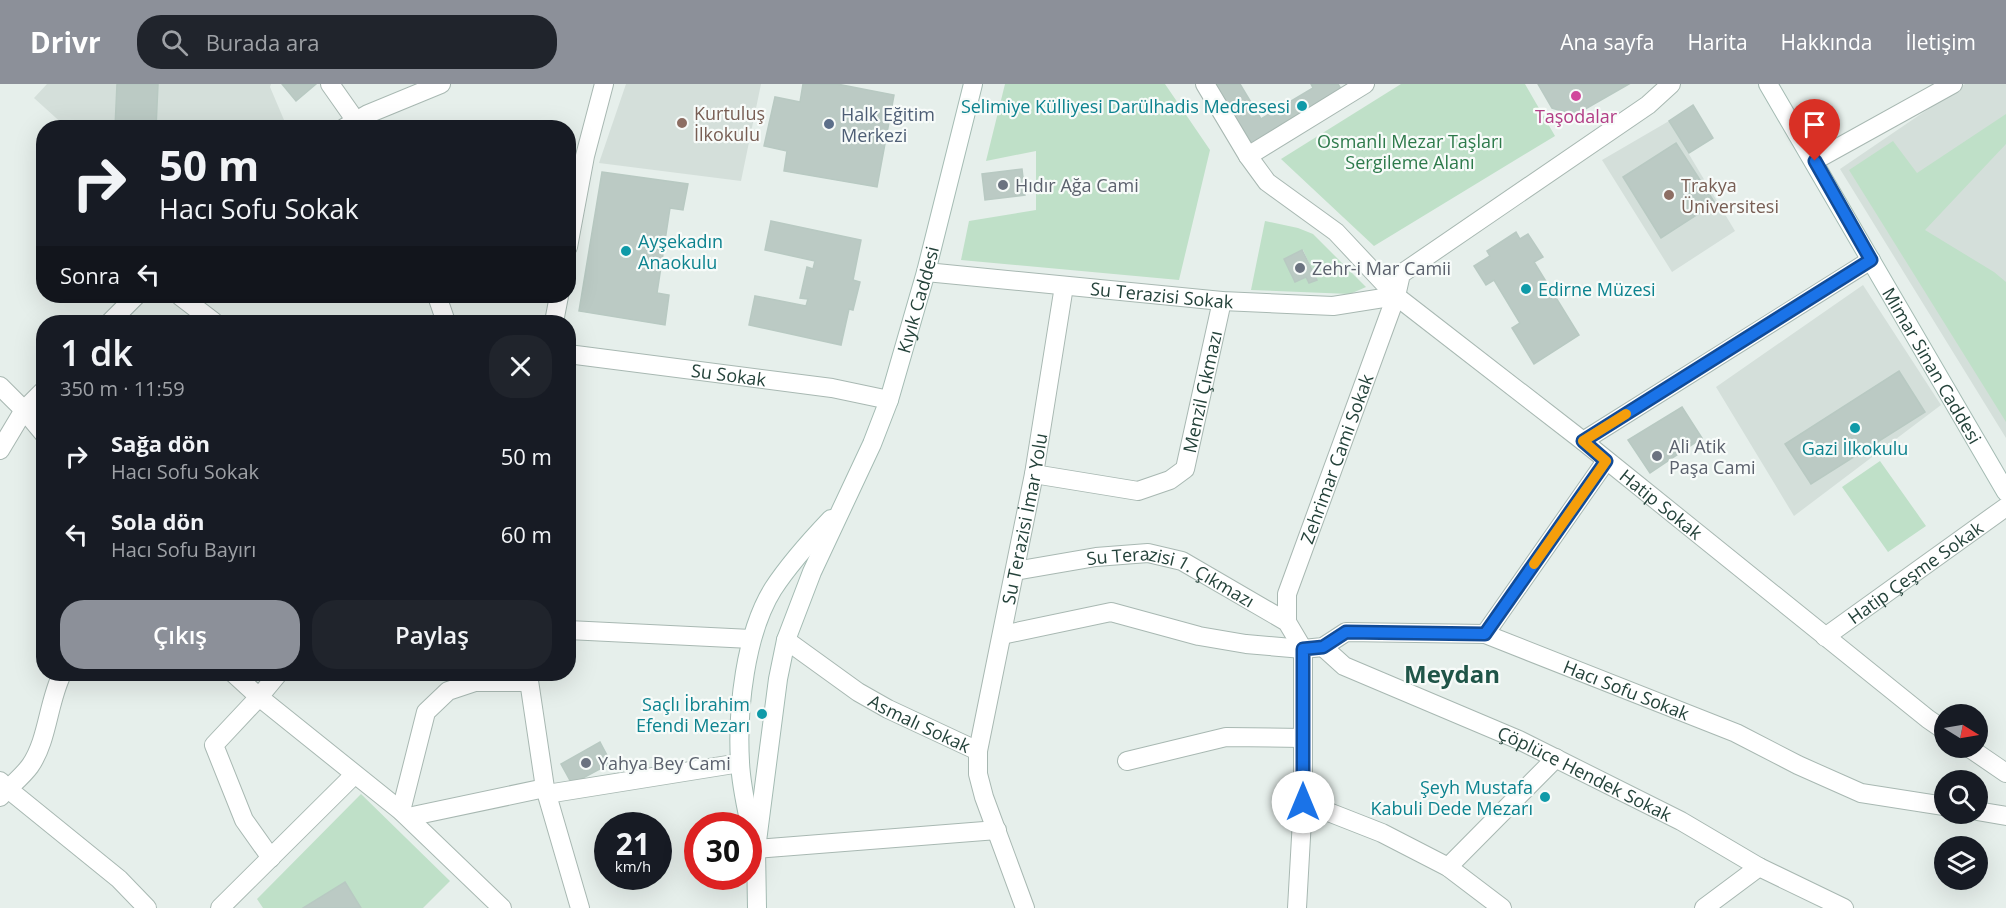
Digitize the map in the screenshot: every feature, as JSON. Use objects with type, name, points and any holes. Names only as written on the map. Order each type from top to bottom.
[{"type":"street","points":[[330,84],[358,120]]},
{"type":"street","points":[[366,120],[441,84]]},
{"type":"street","points":[[576,204],[585,156],[604,84]]},
{"type":"street","name":"Kıyık Caddesi","points":[[761,812],[778,678],[786,640],[812,572],[872,444],[889,400],[926,272],[973,84]]},
{"type":"street","name":"Hatip Sokak","points":[[1205,84],[1248,156],[1267,182],[1336,232],[1396,296],[1583,441],[1934,722]]},
{"type":"street","points":[[1248,156],[1365,84]]},
{"type":"street","name":"Zehrimar Cami Sokak","points":[[1287,622],[1287,594],[1396,296],[1401,274],[1648,105],[1671,84]]},
{"type":"street","name":"Mimar Sinan Caddesi","points":[[1768,84],[2006,492]]},
{"type":"street","points":[[1815,161],[1953,84]]},
{"type":"street","points":[[1583,441],[1871,260]]},
{"type":"street","name":"Su Terazisi Sokak","points":[[926,272],[1222,301],[1333,306],[1396,296]]},
{"type":"street","name":"Su Terazisi İmar Yolu","points":[[978,751],[1034,474],[1064,286]]},
{"type":"street","name":"Menzil Çıkmazı","points":[[1034,474],[1138,490],[1170,480],[1185,469],[1222,301]]},
{"type":"street","points":[[117,315],[129,303]]},
{"type":"street","points":[[189,303],[205,315]]},
{"type":"street","name":"Su Sokak","points":[[576,355],[832,388],[889,400]]},
{"type":"street","points":[[0,386],[36,425]]},
{"type":"street","points":[[0,450],[24,410],[36,398]]},
{"type":"street","points":[[1485,634],[1606,461]]},
{"type":"street","name":"Kıyık Caddesi","points":[[748,812],[740,763],[741,707],[751,639],[772,591],[796,557],[842,507]]},
{"type":"street","name":"Hatip Çeşme Sokak","points":[[1825,637],[2006,507]]},
{"type":"street","name":"Su Terazisi 1. Çıkmazı","points":[[1015,571],[1096,556],[1148,553],[1182,561],[1287,622],[1303,649]]},
{"type":"street","name":"Hacı Sofu Sokak","points":[[1002,635],[1111,612],[1199,636],[1246,644],[1303,649],[1323,647],[1346,632],[1485,634],[1736,733],[1798,765],[1861,793],[1934,804]]},
{"type":"street","points":[[576,630],[751,639]]},
{"type":"street","name":"Asmalı Sokak","points":[[786,640],[858,692],[888,709],[978,751],[978,774],[984,797],[1025,908]]},
{"type":"street","name":"Çöplüce Hendek Sokak","points":[[1323,647],[1344,666],[1519,740],[1681,821],[1759,867],[1844,908]]},
{"type":"street","points":[[1297,908],[1303,802],[1303,649]]},
{"type":"street","points":[[58,681],[44,734],[30,766],[2,789],[119,879],[147,908]]},
{"type":"street","points":[[242,681],[354,775],[405,814],[502,908]]},
{"type":"street","points":[[271,858],[244,820],[214,745],[272,681]]},
{"type":"street","points":[[405,814],[426,712],[447,691],[475,682],[488,681]]},
{"type":"street","points":[[528,681],[546,791],[580,908]]},
{"type":"street","points":[[1127,761],[1226,737],[1303,738]]},
{"type":"street","points":[[1984,758],[2006,773]]},
{"type":"street","points":[[1448,867],[1556,759]]},
{"type":"street","points":[[405,814],[740,763]]},
{"type":"street","points":[[220,908],[354,775]]},
{"type":"street","points":[[1303,802],[1382,833],[1448,867],[1502,908]]},
{"type":"street","points":[[1988,813],[2006,816]]},
{"type":"street","points":[[762,849],[996,830]]},
{"type":"street","points":[[1704,908],[1759,867]]},
{"type":"street","name":"Kıyık Caddesi","points":[[757,890],[757,908]]},
{"type":"shaded area","points":[[47,84],[271,84],[270,87],[284,120],[58,120],[34,98]]},
{"type":"shaded area","name":"Kurtuluş İlkokulu","points":[[626,84],[761,84],[741,181],[599,163]]},
{"type":"shaded area","points":[[1965,84],[2006,84],[2006,438],[1840,169]]},
{"type":"shaded area","name":"Trakya Üniversitesi","points":[[1669,121],[1735,231],[1672,272],[1602,160]]},
{"type":"shaded area","points":[[1863,285],[1941,405],[1794,516],[1716,387]]},
{"type":"green space","points":[[1005,84],[1165,84],[1210,150],[1179,280],[961,260],[969,221],[1036,210],[1036,151],[986,161]]},
{"type":"green space","name":"Osmanlı Mezar Taşları Sergileme Alanı","points":[[1401,84],[1525,84],[1555,136],[1374,246],[1281,159]]},
{"type":"green space","points":[[2006,114],[2006,144],[1925,230],[1994,272],[2006,282],[2006,422],[1849,170],[1893,141],[1917,173]]},
{"type":"green space","points":[[1265,221],[1298,228],[1313,234],[1366,287],[1350,294],[1251,290]],"holes":[[[1303,250],[1317,280],[1309,283],[1306,277],[1295,282],[1284,259]]]},
{"type":"green space","points":[[1880,461],[1926,526],[1888,552],[1842,487]]},
{"type":"green space","points":[[361,794],[450,881],[423,908],[263,908],[257,899]]},
{"type":"building","points":[[117,84],[158,84],[156,120],[115,120]]},
{"type":"building","points":[[282,84],[316,84],[296,101]]},
{"type":"building","name":"Halk Eğitim Merkezi","points":[[803,84],[837,84],[894,95],[877,187],[784,171],[787,151],[764,146],[775,97],[800,102]]},
{"type":"building","name":"Selimiye Külliyesi Darülhadis Medresesi","points":[[1214,84],[1240,84],[1261,119],[1313,88],[1311,84],[1338,84],[1343,92],[1253,148]]},
{"type":"building","name":"Taşodalar","points":[[1538,84],[1629,84],[1575,115],[1552,108]]},
{"type":"building","points":[[1693,105],[1713,138],[1689,153],[1669,121]]},
{"type":"building","points":[[1676,143],[1715,203],[1661,238],[1623,177]]},
{"type":"building","name":"Hıdır Ağa Cami","points":[[1022,169],[1025,195],[985,200],[982,174]]},
{"type":"building","name":"Ayşekadın Anaokulu","points":[[602,172],[688,184],[683,210],[670,208],[657,293],[669,295],[665,325],[579,311]]},
{"type":"building","points":[[771,221],[861,240],[853,280],[860,282],[853,310],[849,309],[841,345],[749,325],[755,296],[806,306],[808,299],[800,298],[807,267],[813,269],[815,261],[765,250]]},
{"type":"building","points":[[1516,232],[1520,239],[1528,234],[1543,257],[1534,262],[1579,335],[1534,364],[1512,328],[1520,323],[1494,280],[1486,285],[1474,266],[1490,256],[1487,251]]},
{"type":"building","name":"Zehr-i Mar Camii","points":[[1302,250],[1317,280],[1309,283],[1306,277],[1295,282],[1284,259]]},
{"type":"building","name":"Gazi İlkokulu","points":[[1899,371],[1925,412],[1811,484],[1785,444]]},
{"type":"building","name":"Ali Atik Paşa Cami","points":[[1682,407],[1702,438],[1650,473],[1628,440]]},
{"type":"building","name":"Yahya Bey Cami","points":[[600,742],[611,763],[572,784],[561,764]]},
{"type":"building","points":[[345,882],[361,908],[303,908]]},
{"type":"slow traffic","points":[[1534,564],[1606,461],[1583,441],[1626,414]]},
{"type":"place","name":"Taşodalar","points":[[1576,96]]},
{"type":"place","name":"Selimiye Külliyesi Darülhadis Medresesi","points":[[1302,106]]},
{"type":"place","name":"Kurtuluş İlkokulu","points":[[682,123]]},
{"type":"place","name":"Halk Eğitim Merkezi","points":[[829,124]]},
{"type":"place","name":"Hıdır Ağa Cami","points":[[1003,185]]},
{"type":"place","name":"Trakya Üniversitesi","points":[[1669,195]]},
{"type":"place","name":"Ayşekadın Anaokulu","points":[[626,251]]},
{"type":"place","name":"Zehr-i Mar Camii","points":[[1300,268]]},
{"type":"place","name":"Edirne Müzesi","points":[[1526,289]]},
{"type":"place","name":"Gazi İlkokulu","points":[[1855,428]]},
{"type":"place","name":"Ali Atik Paşa Cami","points":[[1657,456]]},
{"type":"place","name":"Saçlı İbrahim Efendi Mezarı","points":[[762,714]]},
{"type":"place","name":"Yahya Bey Cami","points":[[586,763]]},
{"type":"place","name":"Şeyh Mustafa Kabuli Dede Mezarı","points":[[1545,797]]},
{"type":"district","name":"Meydan","points":[[1452,673]]},
{"type":"route","points":[[1303,802],[1303,649],[1323,647],[1346,632],[1485,634],[1606,461],[1583,441],[1871,260],[1815,161]]}]
